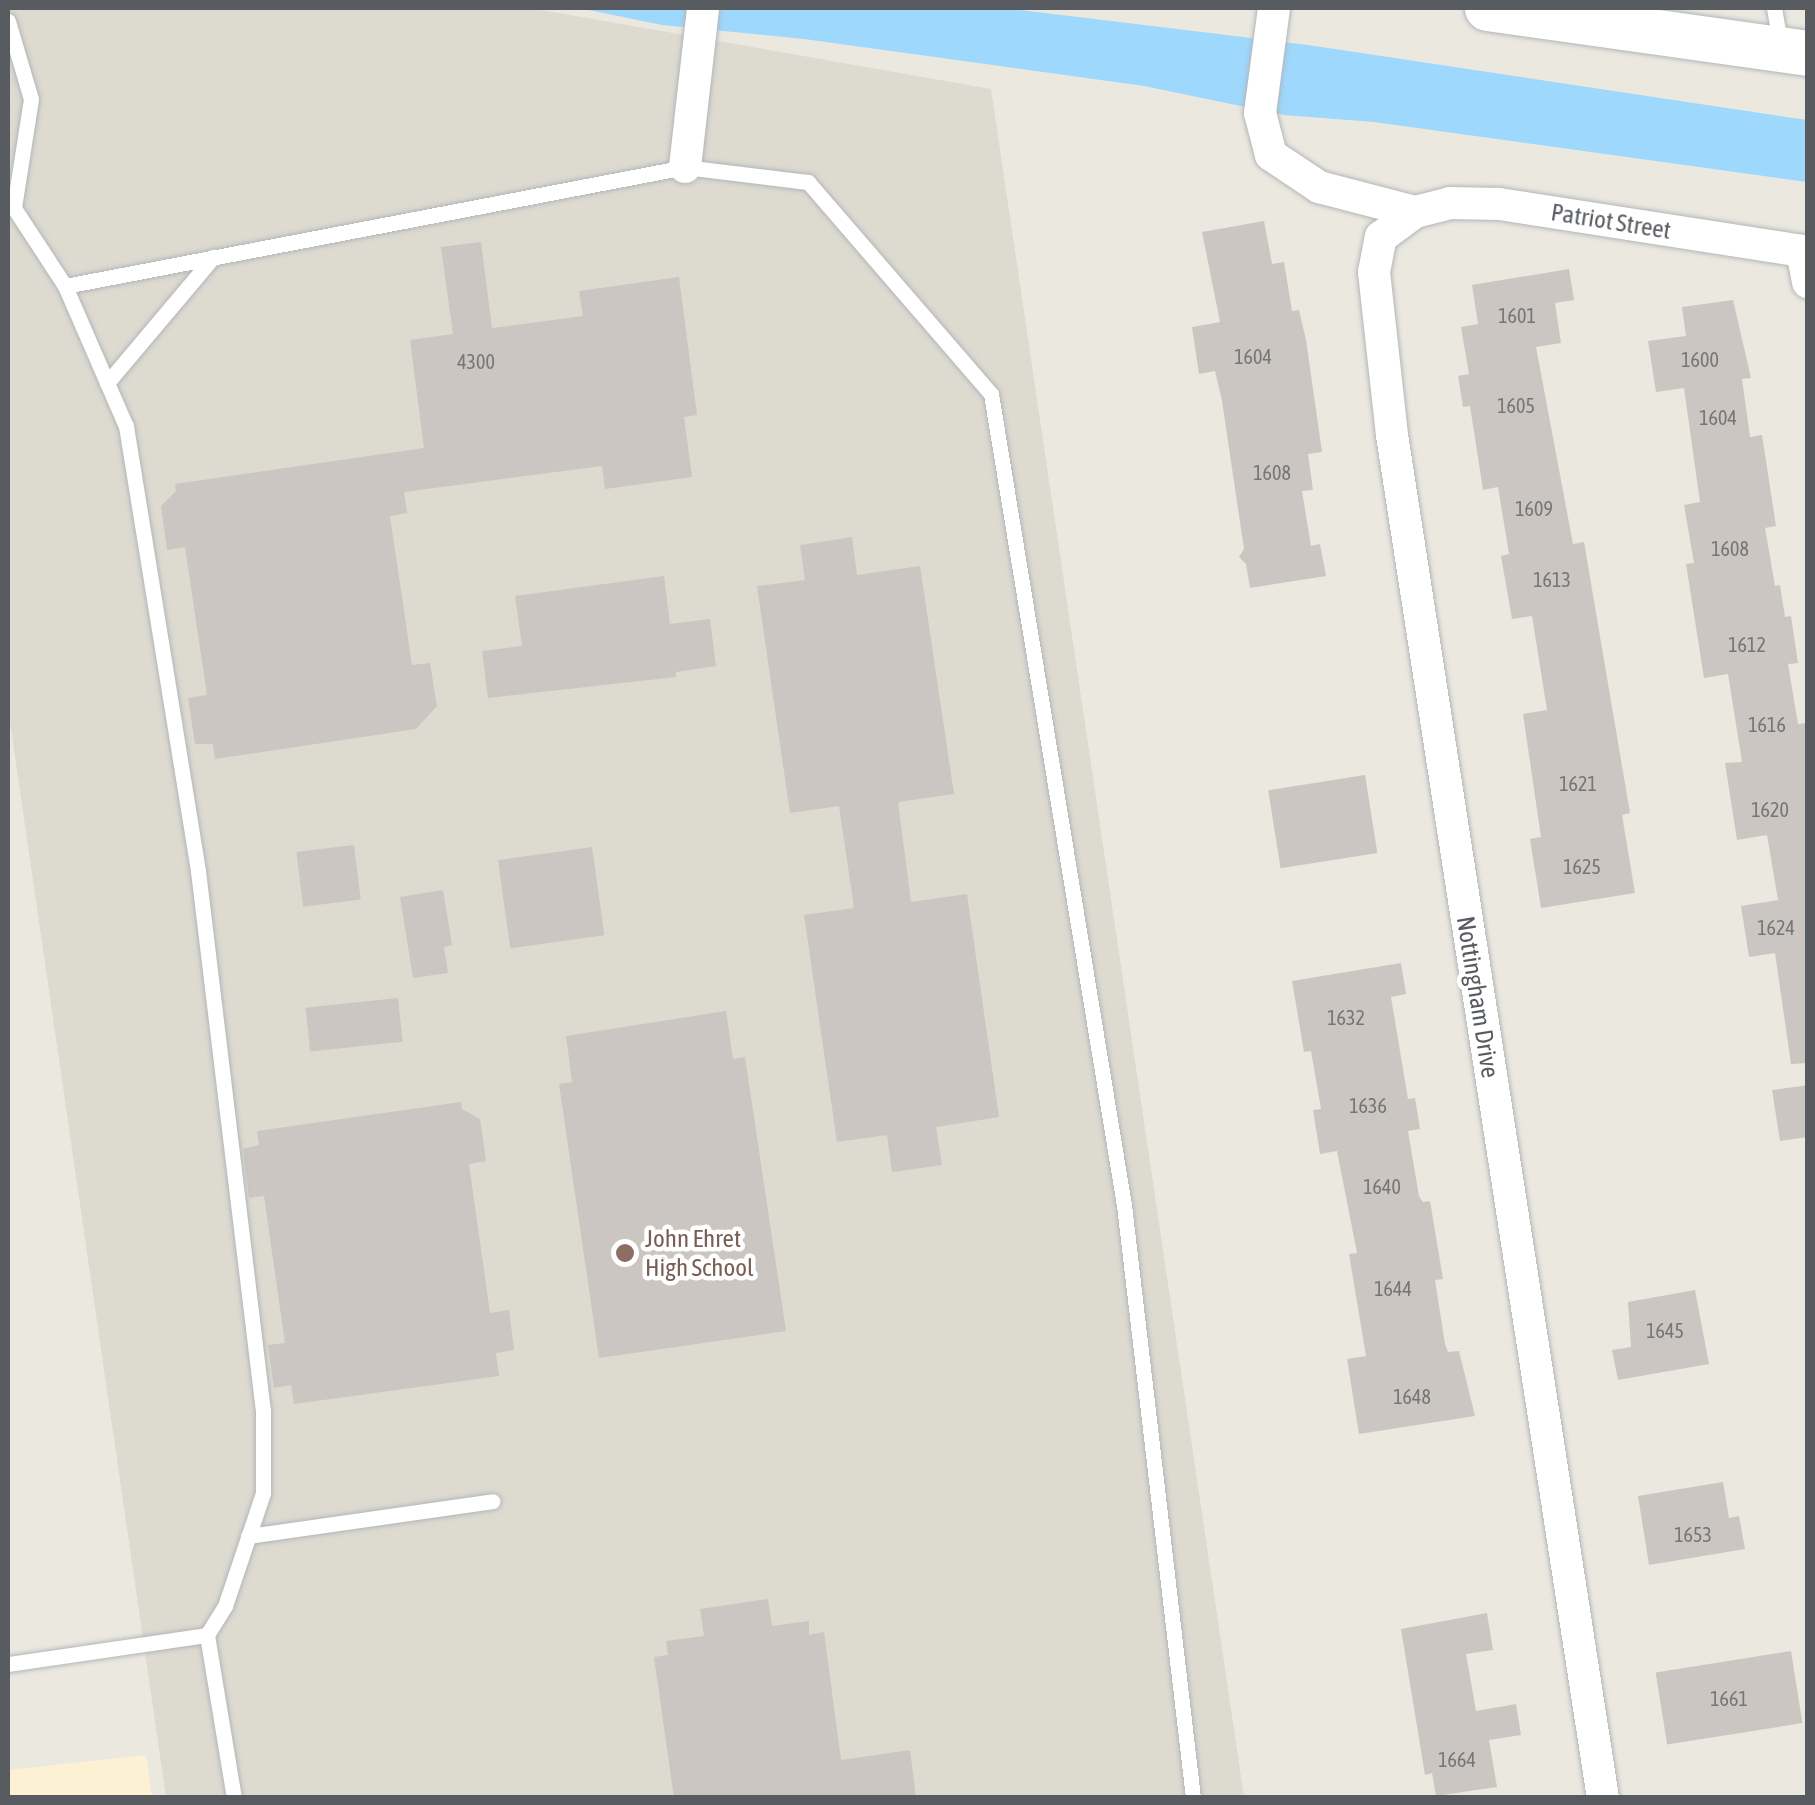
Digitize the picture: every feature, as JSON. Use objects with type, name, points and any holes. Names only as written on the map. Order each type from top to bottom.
[{"type":"main road","points":[[1487,8],[1788,37]]},
{"type":"street","points":[[685,167],[703,8]]},
{"type":"street","points":[[1273,16],[1260,113],[1271,155],[1319,187],[1415,212]]},
{"type":"street","name":"Patriot Street","points":[[1415,212],[1450,203],[1499,204],[1806,262]]},
{"type":"street","name":"Nottingham Drive","points":[[1415,212],[1381,238],[1374,272],[1392,435],[1604,1798]]},
{"type":"lane","points":[[8,22],[31,99],[14,208],[65,286],[126,426],[200,890],[263,1411],[263,1493],[225,1606],[207,1635],[234,1798]]},
{"type":"lane","points":[[65,286],[685,167],[808,182],[991,394],[1124,1205],[1194,1798]]},
{"type":"lane","points":[[107,383],[214,257]]},
{"type":"lane","points":[[248,1536],[493,1501]]},
{"type":"lane","points":[[8,1664],[207,1635]]},
{"type":"shaded area","name":"John Ehret High School","points":[[8,8],[530,8],[991,89],[1244,1797],[166,1797],[8,708]]},
{"type":"shaded area","points":[[146,1755],[152,1797],[8,1797],[8,1770]]},
{"type":"water","points":[[579,8],[1004,8],[1308,45],[1807,120],[1807,182],[1374,122],[1284,115],[1144,86],[804,39],[662,25]]},
{"type":"building","points":[[1264,221],[1272,264],[1284,262],[1292,311],[1299,310],[1306,340],[1322,452],[1308,454],[1313,490],[1302,491],[1311,546],[1320,544],[1326,576],[1250,588],[1246,564],[1239,557],[1244,549],[1222,401],[1215,371],[1199,374],[1192,327],[1220,322],[1202,232]]},
{"type":"building","points":[[481,242],[492,328],[583,316],[579,291],[679,277],[697,415],[684,417],[692,477],[605,489],[602,466],[404,492],[407,513],[390,516],[412,665],[430,663],[437,706],[416,729],[215,759],[213,744],[195,744],[188,698],[207,695],[185,547],[167,550],[161,506],[176,491],[175,484],[424,448],[410,340],[453,334],[441,247]]},
{"type":"building","points":[[1569,269],[1574,300],[1555,303],[1561,343],[1536,347],[1573,544],[1584,542],[1630,813],[1622,815],[1635,893],[1541,908],[1530,839],[1541,837],[1523,714],[1547,710],[1532,616],[1512,619],[1501,556],[1509,554],[1498,487],[1483,490],[1470,406],[1463,407],[1458,376],[1469,374],[1461,327],[1478,324],[1472,285]]},
{"type":"building","points":[[1733,300],[1751,378],[1742,379],[1750,437],[1762,435],[1776,526],[1765,528],[1775,586],[1780,585],[1785,617],[1791,616],[1798,663],[1788,664],[1798,724],[1808,723],[1808,1063],[1791,1064],[1775,953],[1749,957],[1741,906],[1778,900],[1767,835],[1737,840],[1725,763],[1742,762],[1728,674],[1704,678],[1686,564],[1694,563],[1684,505],[1700,502],[1684,388],[1656,392],[1648,341],[1686,336],[1682,307]]},
{"type":"building","points":[[852,537],[857,575],[920,566],[954,794],[898,802],[911,902],[967,894],[999,1117],[936,1127],[942,1165],[892,1172],[887,1135],[837,1142],[804,915],[854,908],[839,806],[790,813],[757,586],[805,580],[800,545]]},
{"type":"building","points":[[664,576],[670,624],[710,619],[716,666],[676,672],[676,677],[488,698],[482,651],[522,646],[515,596]]},
{"type":"building","points":[[1365,775],[1377,853],[1281,868],[1268,790]]},
{"type":"building","points":[[354,845],[361,900],[303,907],[296,852]]},
{"type":"building","points":[[592,847],[604,935],[510,948],[498,860]]},
{"type":"building","points":[[443,890],[452,945],[444,947],[448,973],[413,978],[400,897]]},
{"type":"building","points":[[1401,963],[1406,994],[1391,997],[1408,1099],[1415,1098],[1420,1129],[1408,1131],[1419,1196],[1423,1202],[1430,1201],[1443,1279],[1435,1280],[1445,1344],[1448,1352],[1459,1351],[1475,1416],[1359,1434],[1347,1359],[1366,1356],[1349,1254],[1357,1253],[1337,1151],[1320,1154],[1313,1110],[1321,1109],[1311,1051],[1304,1052],[1292,981]]},
{"type":"building","points":[[398,998],[403,1042],[310,1051],[306,1008]]},
{"type":"building","points":[[726,1011],[733,1059],[745,1057],[786,1331],[599,1358],[559,1084],[572,1082],[566,1036]]},
{"type":"building","points":[[1808,1085],[1808,1137],[1780,1141],[1772,1090]]},
{"type":"building","points":[[461,1102],[462,1109],[480,1119],[486,1161],[469,1164],[490,1313],[509,1310],[514,1350],[496,1353],[499,1376],[294,1404],[291,1385],[274,1388],[268,1345],[285,1343],[264,1196],[249,1198],[243,1149],[259,1145],[257,1131]]},
{"type":"building","points":[[1695,1290],[1709,1364],[1618,1380],[1612,1350],[1631,1347],[1628,1302]]},
{"type":"building","points":[[1723,1482],[1729,1518],[1739,1516],[1745,1549],[1649,1565],[1638,1496]]},
{"type":"building","points":[[768,1599],[772,1626],[809,1621],[809,1635],[824,1632],[841,1760],[910,1750],[916,1798],[674,1798],[654,1657],[668,1655],[666,1641],[704,1636],[700,1609]]},
{"type":"building","points":[[1487,1613],[1493,1650],[1466,1654],[1476,1711],[1516,1704],[1521,1735],[1489,1740],[1497,1787],[1436,1796],[1432,1773],[1425,1775],[1401,1629]]},
{"type":"building","points":[[1791,1651],[1802,1723],[1667,1745],[1656,1672]]},
{"type":"place","name":"John Ehret High School","points":[[625,1253]]}]
